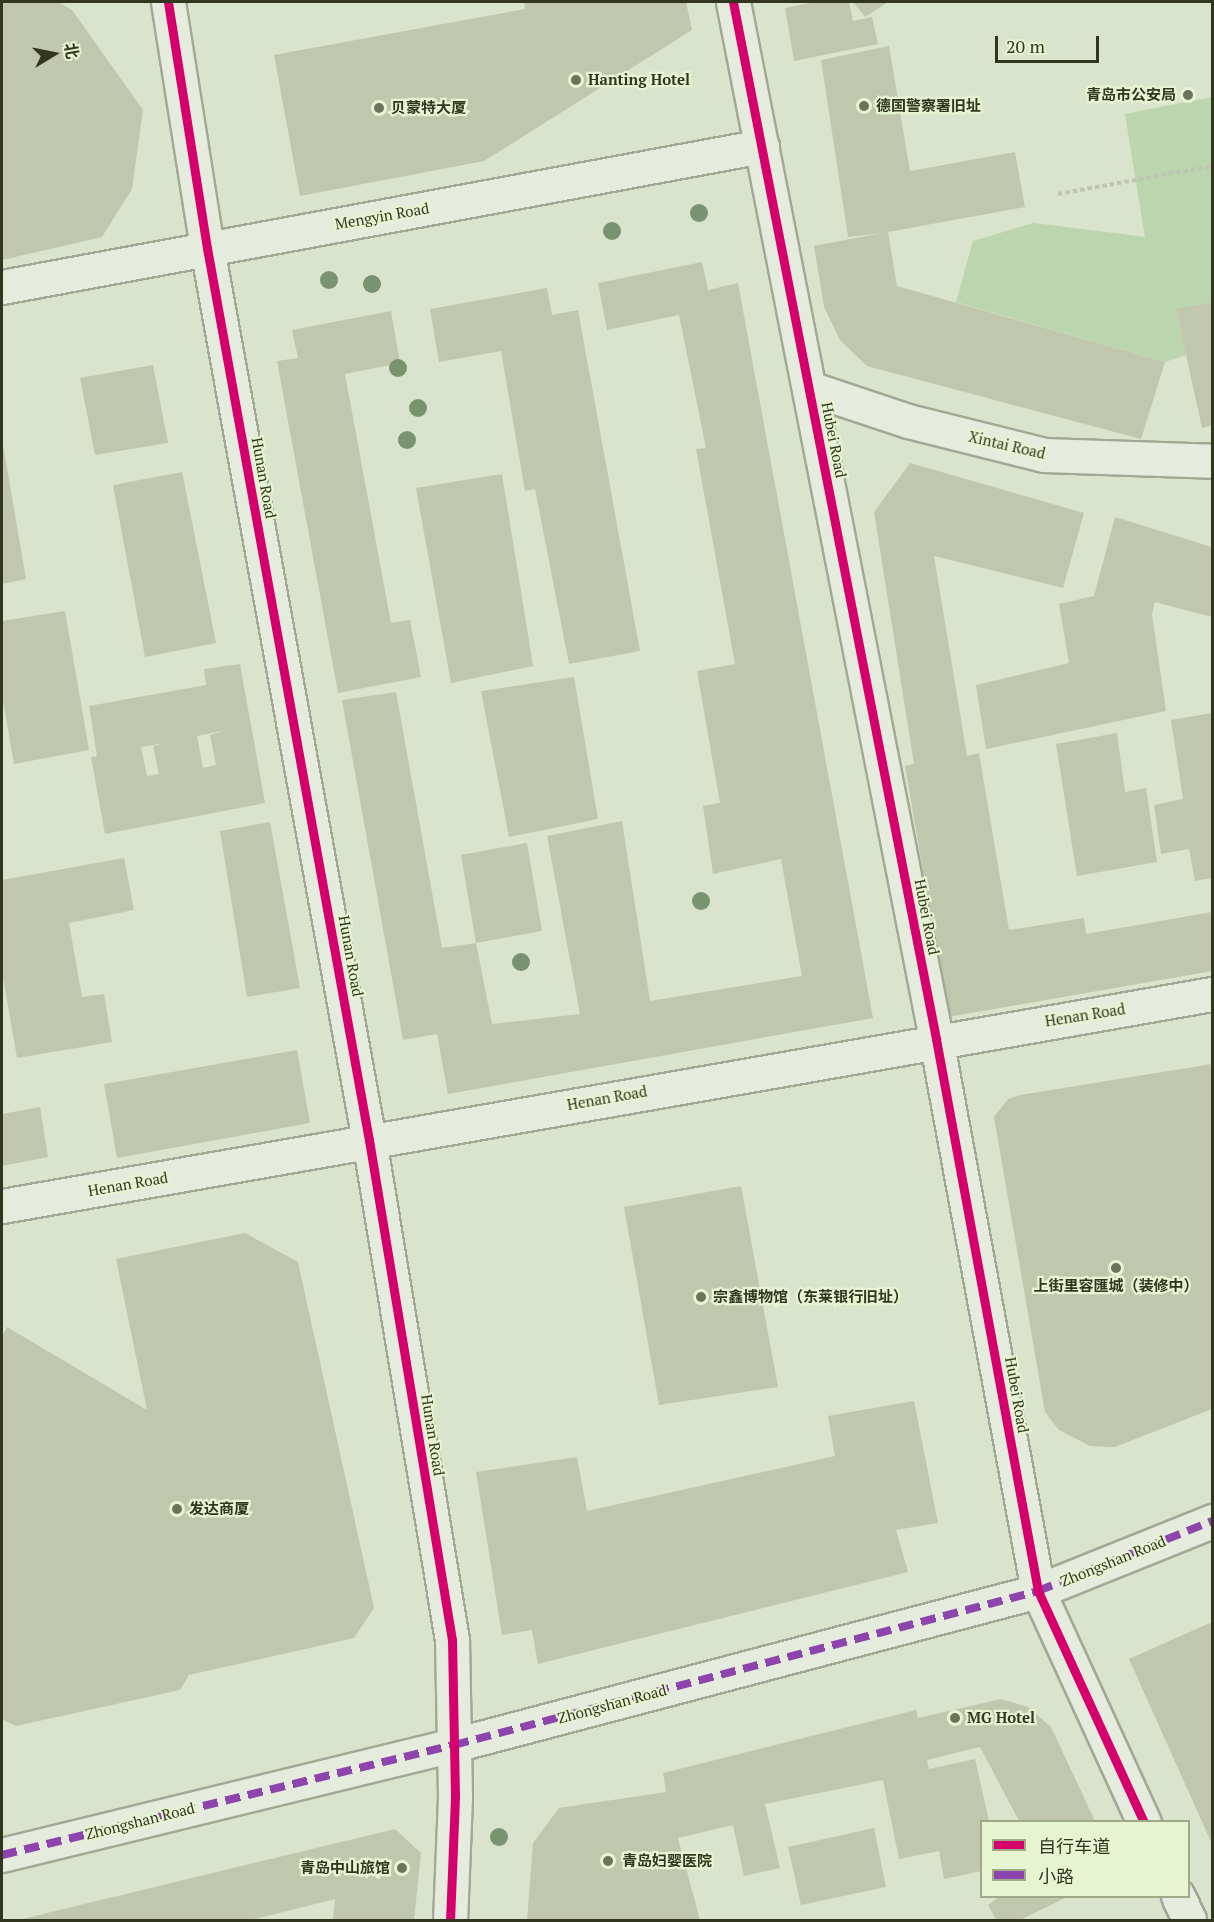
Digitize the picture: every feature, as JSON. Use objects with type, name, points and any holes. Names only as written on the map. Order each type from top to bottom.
[{"type":"street","name":"Hunan Road","points":[[168,2],[207,248],[369,1140],[452,1640],[454,1745],[450,1920]]},
{"type":"street","name":"Hubei Road","points":[[733,2],[936,1039],[1038,1591],[1144,1820]]},
{"type":"street","name":"Mengyin Road","points":[[2,287],[762,146]]},
{"type":"street","name":"Xintai Road","points":[[809,388],[909,421],[1044,455],[1212,461]]},
{"type":"street","name":"Henan Road","points":[[2,1206],[936,1039],[1212,994]]},
{"type":"street","name":"Zhongshan Road","points":[[2,1855],[454,1745],[1038,1591],[1212,1521]]},
{"type":"street","points":[[1179,1898],[1190,1920]]},
{"type":"path","points":[[1058,194],[1212,166]]},
{"type":"green space","points":[[1212,97],[1212,302],[1176,309],[1186,355],[1165,362],[956,302],[973,241],[1033,223],[1145,237],[1125,114]]},
{"type":"building","points":[[2,2],[58,2],[72,10],[143,110],[132,189],[102,237],[2,260]]},
{"type":"building","points":[[524,2],[686,2],[692,30],[484,161],[300,196],[274,55],[525,9]]},
{"type":"building","points":[[815,2],[849,2],[853,21],[872,17],[878,44],[794,61],[785,8]]},
{"type":"building","points":[[853,2],[888,2],[865,17]]},
{"type":"building","points":[[889,46],[910,171],[1015,152],[1025,207],[888,232],[897,286],[1165,362],[1141,439],[867,366],[840,340],[824,307],[814,246],[882,233],[848,237],[821,60]]},
{"type":"building","points":[[702,262],[708,290],[738,283],[873,1018],[448,1094],[437,1034],[403,1040],[342,700],[396,692],[442,948],[476,943],[492,1024],[580,1014],[547,836],[622,821],[650,1001],[802,976],[781,859],[713,874],[703,806],[720,803],[697,671],[735,664],[696,449],[706,448],[679,315],[607,330],[598,283]]},
{"type":"building","points":[[547,288],[552,315],[578,310],[640,651],[569,664],[535,489],[525,491],[501,351],[439,362],[430,309]]},
{"type":"building","points":[[1212,302],[1212,425],[1202,428],[1176,309]]},
{"type":"building","points":[[391,311],[400,363],[345,374],[391,623],[410,620],[421,677],[338,693],[277,361],[298,358],[292,330]]},
{"type":"building","points":[[153,365],[168,443],[95,455],[80,378]]},
{"type":"building","points":[[2,439],[26,579],[2,584]]},
{"type":"building","points":[[910,463],[1084,513],[1063,588],[934,556],[967,756],[979,753],[1009,930],[1084,918],[1086,934],[1212,912],[1212,971],[948,1017],[905,766],[914,764],[874,512]]},
{"type":"building","points":[[182,472],[216,643],[145,657],[113,485]]},
{"type":"building","points":[[502,474],[533,666],[451,683],[416,488]]},
{"type":"building","points":[[1115,517],[1212,547],[1212,617],[1155,602],[1152,614],[1166,711],[986,749],[976,685],[1069,663],[1059,604],[1094,596]]},
{"type":"building","points":[[65,611],[89,750],[14,764],[2,695],[2,621]]},
{"type":"building","points":[[240,664],[265,803],[105,834],[91,757],[97,756],[89,706],[206,685],[204,669]],"holes":[[[226,730],[210,735],[216,765],[203,768],[197,736]],[[164,743],[153,746],[159,774],[147,776],[141,747]]]},
{"type":"building","points":[[574,677],[598,819],[509,837],[481,691]]},
{"type":"building","points":[[1212,713],[1212,878],[1195,881],[1189,849],[1161,854],[1154,805],[1183,799],[1171,720]]},
{"type":"building","points":[[1117,733],[1125,792],[1146,788],[1157,862],[1077,876],[1056,744]]},
{"type":"building","points":[[270,822],[300,988],[247,997],[220,831]]},
{"type":"building","points":[[527,843],[542,931],[476,943],[461,855]]},
{"type":"building","points":[[124,858],[134,910],[69,923],[82,997],[104,994],[112,1042],[17,1058],[2,971],[2,880]]},
{"type":"building","points":[[297,1050],[310,1123],[117,1158],[104,1084]]},
{"type":"building","name":"上街里容匯城（装修中）","points":[[1212,1064],[1212,1409],[1115,1447],[1090,1446],[1059,1430],[1045,1412],[994,1117],[1008,1099],[1020,1095]]},
{"type":"building","points":[[40,1107],[48,1157],[2,1166],[2,1114]]},
{"type":"building","name":"宗鑫博物馆（东莱银行旧址）","points":[[741,1186],[778,1387],[659,1405],[624,1207]]},
{"type":"building","name":"发达商厦","points":[[245,1233],[298,1262],[374,1608],[354,1638],[189,1675],[180,1690],[16,1726],[3,1720],[2,1336],[7,1327],[147,1410],[116,1259]]},
{"type":"building","points":[[914,1401],[938,1523],[896,1530],[908,1572],[538,1664],[532,1630],[502,1635],[476,1472],[577,1457],[587,1511],[835,1456],[828,1416]]},
{"type":"building","points":[[1212,1622],[1212,1844],[1129,1659]]},
{"type":"building","points":[[1001,1699],[1028,1707],[1051,1727],[1095,1820],[1018,1820],[980,1747],[927,1760],[929,1769],[975,1759],[989,1820],[980,1820],[980,1871],[944,1879],[939,1851],[899,1859],[883,1780],[765,1804],[780,1868],[744,1876],[733,1825],[678,1838],[700,1920],[527,1920],[533,1843],[559,1808],[666,1792],[663,1773],[916,1710],[918,1718]]},
{"type":"building","points":[[874,1828],[886,1887],[801,1905],[788,1847]]},
{"type":"building","points":[[395,1829],[421,1853],[414,1920],[333,1920],[335,1899],[251,1920],[18,1920]]},
{"type":"building","points":[[997,1898],[1065,1898],[1020,1920],[996,1920],[988,1905]]},
{"type":"marked path","points":[[2,1855],[454,1745],[1038,1591],[1212,1521]]},
{"type":"cycle path","points":[[168,2],[207,248],[369,1140],[452,1640],[455,1797],[450,1920]]},
{"type":"cycle path","points":[[733,2],[936,1039],[1038,1591],[1143,1820]]},
{"type":"place","name":"Hanting Hotel","points":[[576,80]]},
{"type":"place","name":"青岛市公安局","points":[[1188,95]]},
{"type":"place","name":"德国警察署旧址","points":[[864,106]]},
{"type":"place","name":"贝蒙特大厦","points":[[379,108]]},
{"type":"place","name":"上街里容匯城（装修中）","points":[[1116,1268]]},
{"type":"place","name":"宗鑫博物馆（东莱银行旧址）","points":[[701,1297]]},
{"type":"place","name":"发达商厦","points":[[177,1509]]},
{"type":"place","name":"MG Hotel","points":[[955,1718]]},
{"type":"place","name":"青岛妇婴医院","points":[[608,1861]]},
{"type":"place","name":"青岛中山旅馆","points":[[402,1868]]}]
